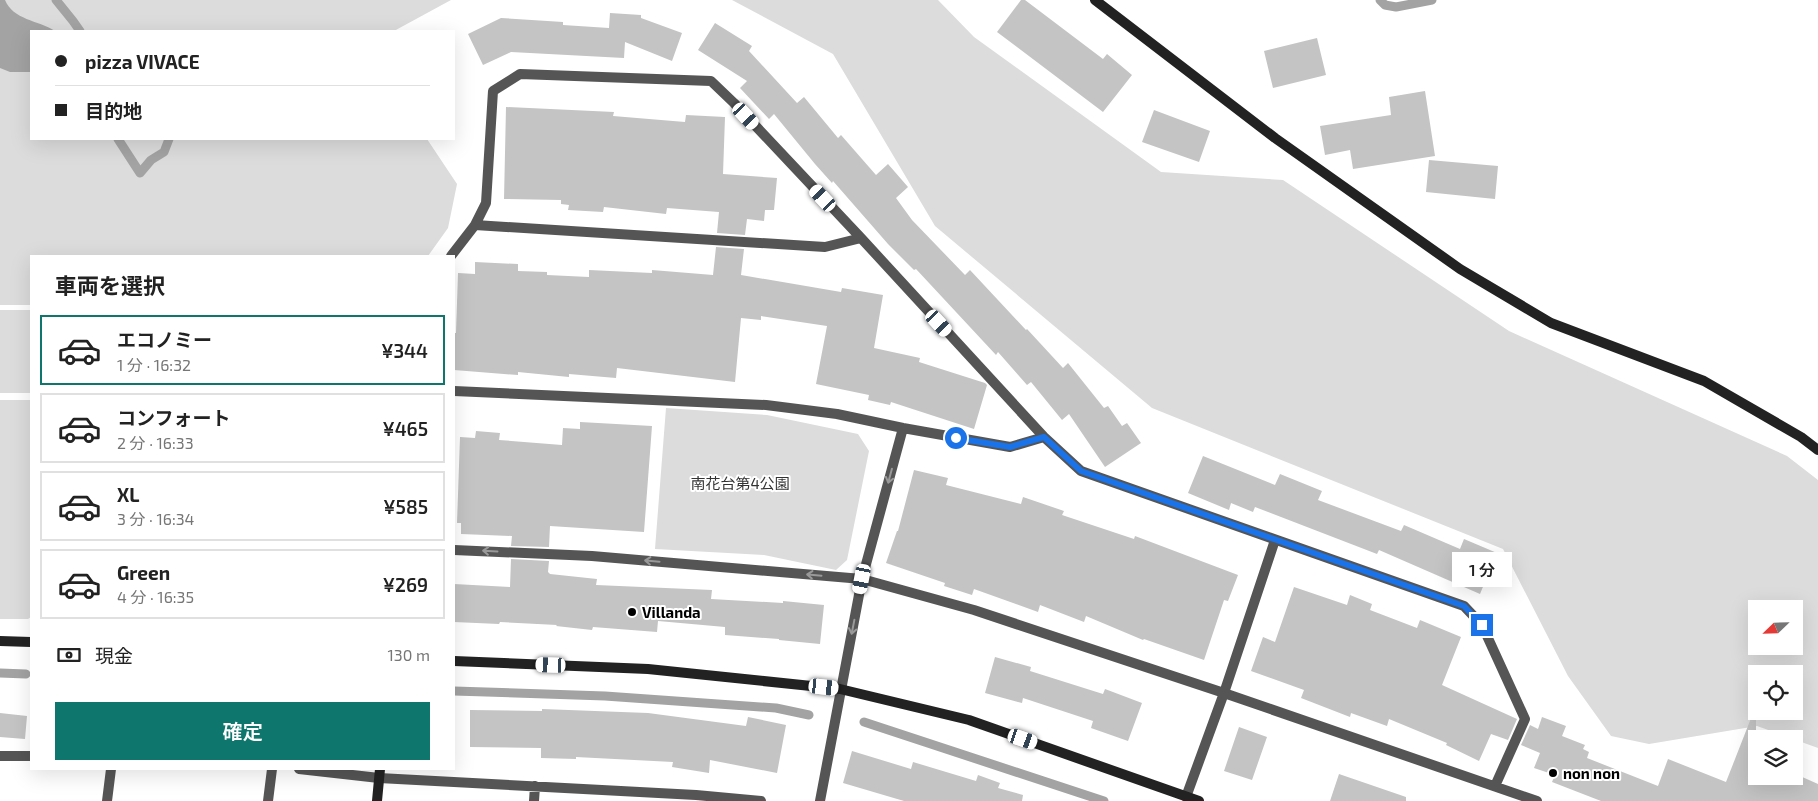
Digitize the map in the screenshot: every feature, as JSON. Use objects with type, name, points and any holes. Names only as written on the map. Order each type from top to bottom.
[{"type":"street","points":[[1095,0],[1275,138],[1460,269],[1551,323],[1704,381],[1801,437],[1818,450]]},
{"type":"street","points":[[453,255],[475,225],[486,203],[493,91],[520,74],[711,81],[861,238],[1044,437],[1081,471],[1464,606],[1482,625],[1525,719],[1495,786]]},
{"type":"street","points":[[475,225],[825,248],[861,238]]},
{"type":"street","points":[[455,391],[766,405],[837,414],[1010,447],[1044,437]]},
{"type":"street","points":[[820,801],[862,579],[903,428]]},
{"type":"street","points":[[1186,799],[1224,693],[1274,540]]},
{"type":"street","points":[[455,550],[592,556],[862,579],[974,610],[1224,693],[1537,801]]},
{"type":"street","points":[[0,641],[30,642]]},
{"type":"street","points":[[455,661],[648,669],[840,689],[969,720],[1186,799],[1199,801]]},
{"type":"street","points":[[0,756],[30,756]]},
{"type":"street","points":[[107,801],[111,770]]},
{"type":"street","points":[[268,801],[272,770]]},
{"type":"street","points":[[319,770],[380,773],[695,798],[761,801]]},
{"type":"street","points":[[377,801],[380,773]]},
{"type":"street","points":[[534,801],[535,786]]},
{"type":"green space","points":[[0,0],[451,0],[396,30],[30,30],[30,140],[428,140],[457,184],[448,228],[429,255],[30,255],[30,305],[0,305]]},
{"type":"green space","points":[[732,0],[938,0],[974,37],[1161,172],[1283,180],[1509,331],[1787,456],[1818,480],[1818,748],[1803,743],[1803,730],[1768,730],[1757,726],[1649,744],[1611,736],[1568,676],[1503,549],[1152,408],[935,226],[833,54]]},
{"type":"green space","points":[[0,310],[30,310],[30,393],[0,393]]},
{"type":"green space","points":[[0,400],[30,400],[30,618],[0,619]]},
{"type":"green space","name":"南花台第4公園","points":[[666,408],[767,415],[858,434],[869,451],[847,560],[836,570],[764,555],[655,549]]},
{"type":"shaded area","points":[[0,0],[5,0],[9,7],[20,16],[53,30],[30,30],[30,72],[10,72],[0,68]]},
{"type":"building","points":[[1021,0],[1025,0],[1103,59],[1107,54],[1132,75],[1103,112],[997,32]]},
{"type":"building","points":[[610,13],[641,15],[641,18],[682,33],[672,61],[625,42],[624,58],[511,52],[483,65],[468,34],[501,18],[563,22],[563,25],[609,28]]},
{"type":"building","points":[[715,23],[752,46],[749,51],[797,103],[804,97],[838,138],[841,135],[876,175],[888,164],[908,187],[896,198],[912,220],[965,275],[970,270],[1063,368],[1068,363],[1104,408],[1108,406],[1122,426],[1127,423],[1141,443],[1105,467],[1069,414],[1062,420],[1031,382],[1027,385],[998,352],[996,355],[916,269],[914,270],[888,244],[833,181],[832,183],[815,164],[774,114],[769,119],[740,88],[747,81],[698,50]]},
{"type":"building","points":[[1317,38],[1326,75],[1273,88],[1264,51]]},
{"type":"building","points":[[1425,91],[1435,156],[1353,169],[1350,150],[1325,155],[1320,126],[1391,115],[1389,97]]},
{"type":"building","points":[[506,107],[614,112],[613,116],[685,122],[686,115],[725,117],[723,174],[777,178],[774,210],[765,210],[764,221],[747,219],[745,235],[717,233],[719,212],[667,208],[666,214],[604,207],[603,212],[568,210],[569,205],[561,204],[561,200],[504,199]]},
{"type":"building","points":[[1154,110],[1210,131],[1199,162],[1142,142]]},
{"type":"building","points":[[1429,160],[1498,166],[1495,199],[1426,192]]},
{"type":"building","points":[[716,247],[744,249],[741,275],[841,292],[842,288],[883,295],[874,348],[920,358],[919,362],[985,383],[987,385],[974,429],[891,402],[890,405],[868,400],[869,395],[816,384],[827,326],[761,316],[761,320],[741,318],[735,382],[617,368],[616,378],[569,374],[569,377],[518,372],[518,375],[455,370],[458,273],[475,274],[475,262],[518,264],[518,271],[547,272],[547,275],[589,277],[589,270],[652,273],[652,270],[713,275]]},
{"type":"building","points":[[580,422],[652,426],[644,532],[550,526],[549,547],[511,546],[512,536],[461,534],[461,523],[457,523],[460,437],[475,438],[476,431],[500,433],[499,440],[562,445],[563,428],[580,429]]},
{"type":"building","points":[[1203,456],[1275,485],[1280,474],[1322,491],[1318,500],[1401,531],[1404,525],[1460,549],[1464,539],[1497,553],[1480,594],[1379,550],[1377,554],[1255,507],[1253,512],[1231,503],[1229,510],[1188,493]]},
{"type":"building","points":[[914,470],[948,478],[946,485],[1021,504],[1023,497],[1064,511],[1062,515],[1134,539],[1135,536],[1238,575],[1228,601],[1224,600],[1204,660],[1143,640],[1086,616],[1084,622],[1040,605],[1038,612],[974,589],[972,595],[944,586],[945,583],[886,563],[898,531]]},
{"type":"building","points":[[511,559],[549,561],[548,572],[550,574],[597,579],[596,585],[712,590],[711,599],[783,603],[783,601],[824,605],[820,644],[725,635],[725,627],[658,621],[657,632],[593,627],[592,630],[557,625],[500,622],[499,624],[455,622],[455,584],[510,587]]},
{"type":"building","points":[[1294,587],[1347,605],[1350,595],[1372,604],[1370,610],[1417,628],[1420,620],[1461,637],[1442,685],[1517,719],[1508,740],[1491,734],[1479,761],[1446,745],[1447,743],[1389,719],[1387,726],[1351,713],[1350,717],[1301,698],[1304,690],[1251,671],[1263,637],[1275,642]]},
{"type":"building","points":[[995,657],[1031,667],[1030,671],[1103,694],[1105,689],[1142,703],[1128,741],[1091,728],[1093,721],[1023,698],[1022,703],[985,693]]},
{"type":"building","points":[[542,709],[648,713],[746,726],[748,717],[786,725],[777,773],[710,760],[709,773],[672,767],[673,762],[576,757],[576,759],[541,758],[541,748],[470,747],[470,710],[542,711]]},
{"type":"building","points":[[0,713],[27,716],[25,739],[0,737]]},
{"type":"building","points":[[1542,717],[1566,726],[1562,736],[1585,745],[1583,749],[1589,752],[1587,758],[1658,786],[1668,759],[1726,782],[1750,720],[1756,720],[1756,730],[1748,730],[1748,785],[1803,785],[1803,777],[1818,784],[1818,801],[1601,801],[1552,782],[1555,775],[1534,768],[1540,753],[1521,745],[1530,725],[1538,729]]},
{"type":"building","points":[[1239,727],[1267,737],[1252,780],[1224,771]]},
{"type":"building","points":[[852,751],[911,769],[913,762],[976,781],[978,775],[1000,783],[998,788],[1023,795],[1022,801],[904,801],[843,783]]},
{"type":"building","points":[[1339,774],[1406,797],[1406,801],[1330,801]]},
{"type":"waterway","points":[[56,0],[79,30]]},
{"type":"waterway","points":[[1380,0],[1385,5],[1396,7],[1432,0]]},
{"type":"waterway","points":[[119,140],[140,173],[151,160],[164,152],[169,140]]},
{"type":"waterway","points":[[0,673],[26,674]]},
{"type":"waterway","points":[[455,691],[605,696],[776,708],[809,715]]},
{"type":"waterway","points":[[864,722],[1104,801]]},
{"type":"place","name":"Villanda","points":[[632,612]]},
{"type":"place","name":"non non","points":[[1553,773]]},
{"type":"route","points":[[956,438],[1010,447],[1044,437],[1081,471],[1464,606],[1482,625]]}]
